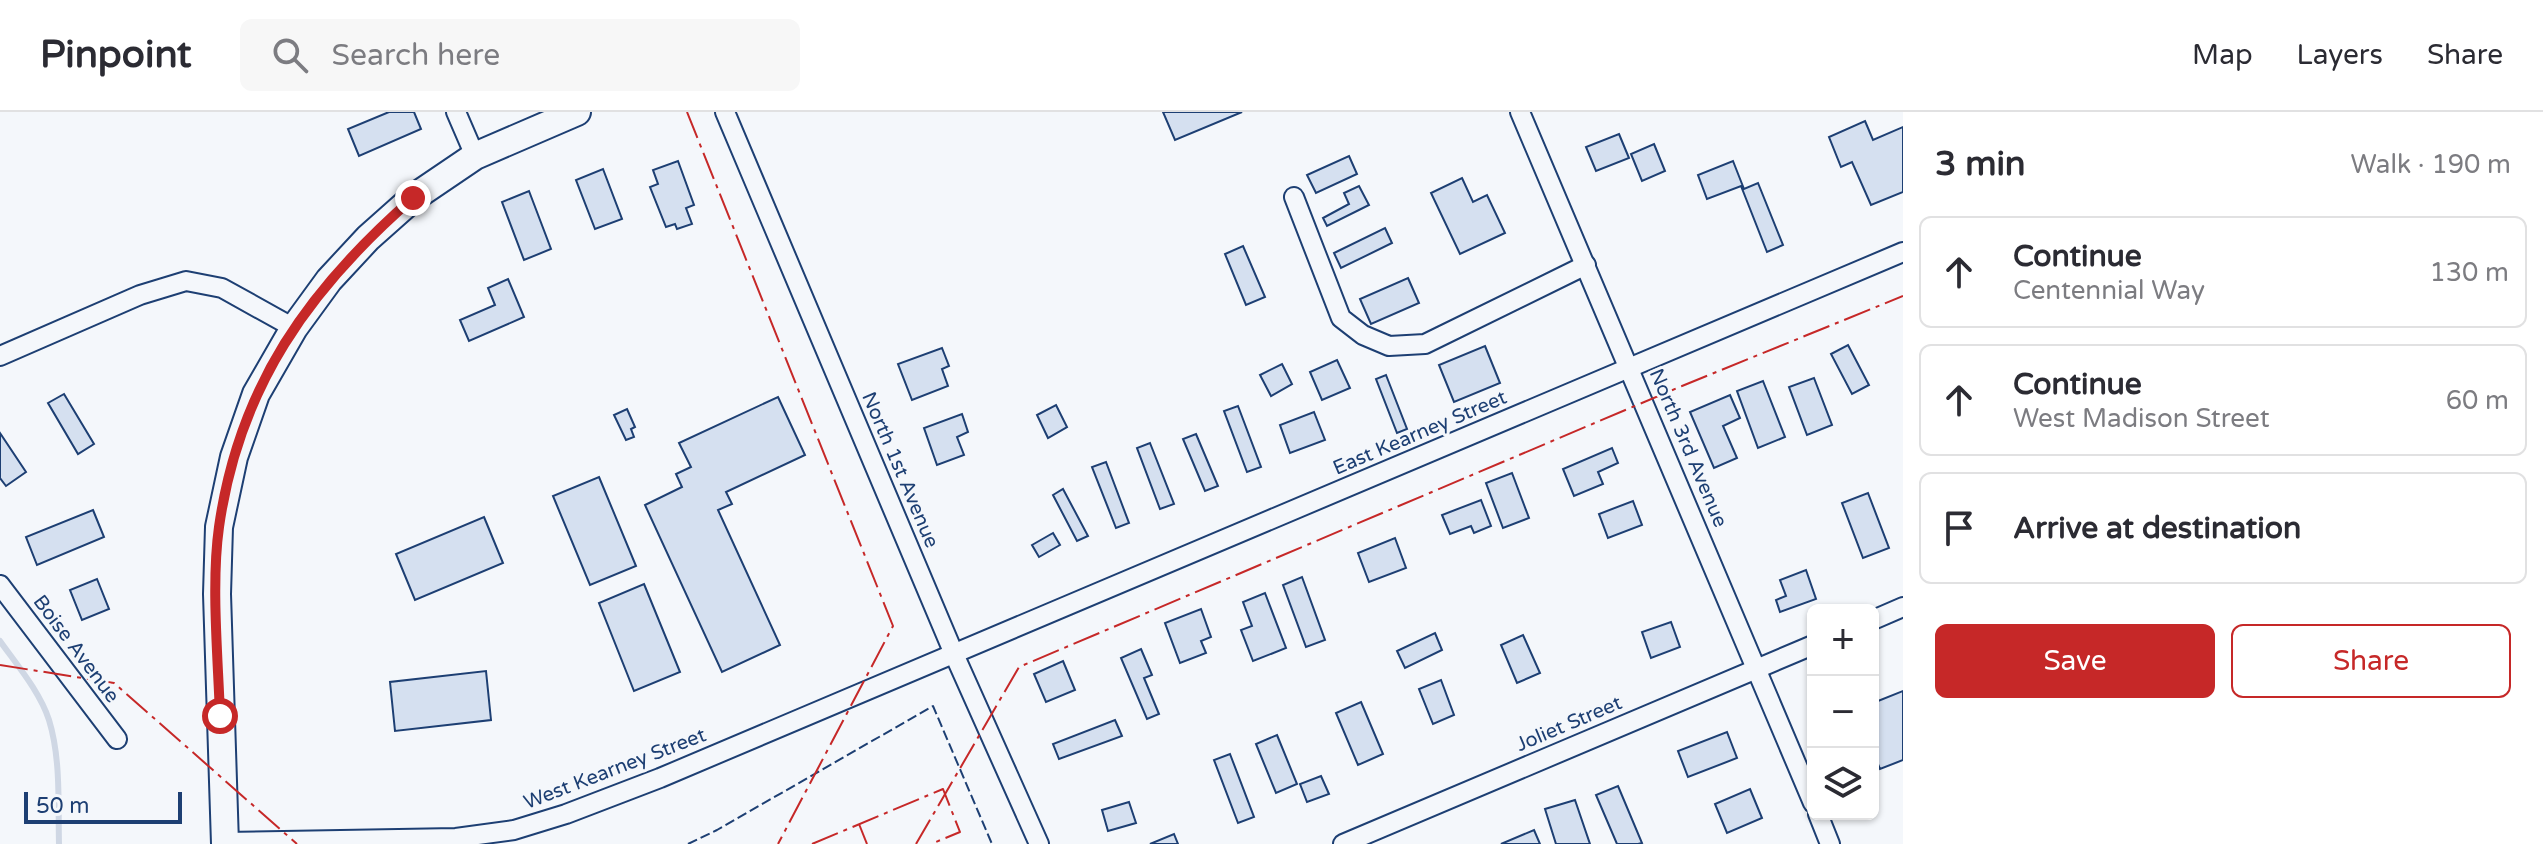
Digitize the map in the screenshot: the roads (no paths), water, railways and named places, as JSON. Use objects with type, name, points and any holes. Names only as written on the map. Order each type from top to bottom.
[{"type":"main road","points":[[225,843],[217,594],[219,527],[234,457],[256,394],[294,328],[329,280],[368,238],[413,198],[475,156],[577,112]]},
{"type":"street","points":[[456,112],[475,156]]},
{"type":"street","name":"North 1st Avenue","points":[[725,112],[954,654],[1039,844]]},
{"type":"street","name":"North 3rd Avenue","points":[[1520,112],[1807,789]]},
{"type":"street","points":[[1294,197],[1341,318],[1363,335],[1389,346],[1425,344],[1586,265]]},
{"type":"street","name":"East Kearney Street","points":[[954,654],[1903,252]]},
{"type":"street","points":[[0,356],[140,295],[186,281],[222,288],[294,328]]},
{"type":"street","name":"Boise Avenue","points":[[0,585],[117,739]]},
{"type":"street","points":[[1879,617],[1903,607]]},
{"type":"street","name":"Joliet Street","points":[[1343,844],[1807,648]]},
{"type":"street","name":"West Kearney Street","points":[[225,843],[456,838],[514,830],[660,778],[954,654]]},
{"type":"street","points":[[1820,820],[1830,844]]},
{"type":"waterway","points":[[0,641],[34,689],[49,720],[57,766],[59,844]]}]
